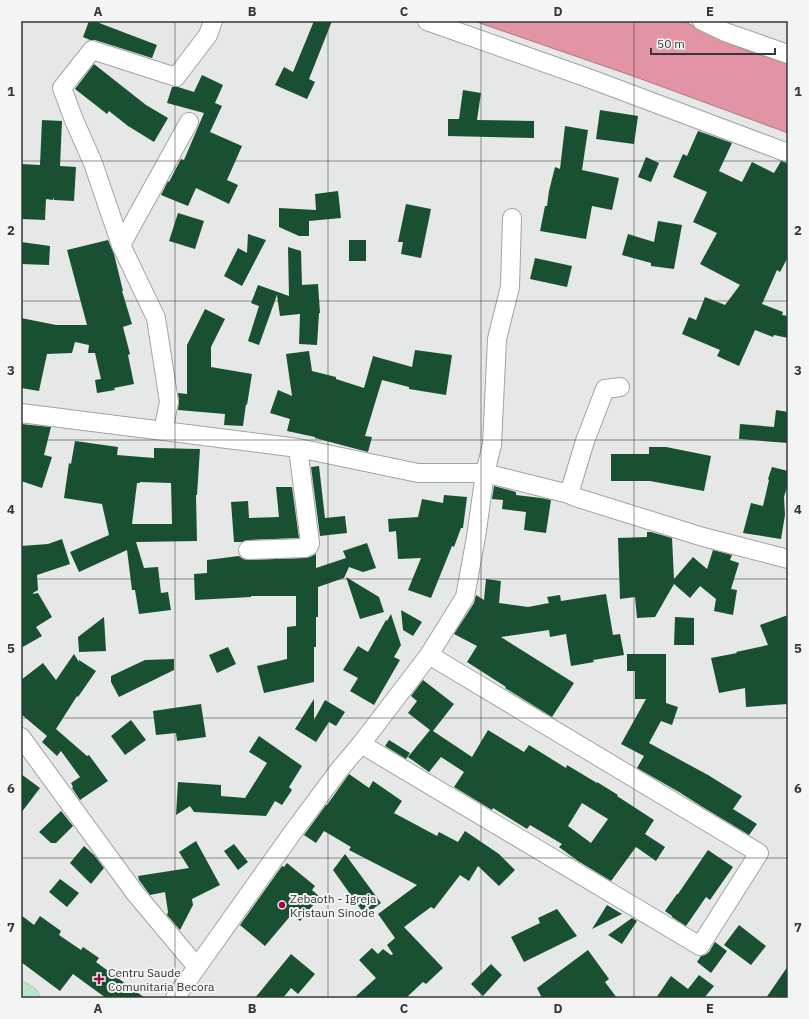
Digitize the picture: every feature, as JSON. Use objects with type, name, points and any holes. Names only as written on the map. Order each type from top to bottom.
[{"type":"main road","points":[[21,993],[28,998]]},
{"type":"street","points":[[163,431],[169,402],[156,318],[121,245],[92,163],[62,88],[92,50],[176,77],[208,35],[213,21]]},
{"type":"street","points":[[427,21],[595,81],[788,153]]},
{"type":"street","points":[[702,21],[725,32],[788,54]]},
{"type":"street","points":[[121,245],[189,122]]},
{"type":"street","points":[[174,998],[297,826],[428,655],[465,597],[476,537],[485,474],[492,444],[497,338],[510,287],[512,218]]},
{"type":"street","points":[[569,494],[585,441],[605,389],[620,387]]},
{"type":"street","points":[[21,413],[298,448],[418,473],[485,474],[569,494],[703,536],[788,559]]},
{"type":"street","points":[[248,550],[305,548],[309,546],[310,543],[298,448]]},
{"type":"street","points":[[361,744],[700,946],[758,853],[428,655]]},
{"type":"street","points":[[21,737],[135,893],[197,967]]},
{"type":"shaded area","points":[[474,21],[683,21],[745,50],[788,64],[788,133],[633,76]]},
{"type":"building","points":[[89,21],[94,21],[157,45],[152,58],[83,37]]},
{"type":"building","points":[[314,21],[332,21],[309,79],[315,82],[307,99],[275,85],[284,67],[293,72]]},
{"type":"building","points":[[94,64],[146,105],[168,118],[154,142],[128,126],[109,111],[107,114],[75,89]]},
{"type":"building","points":[[202,75],[223,85],[215,103],[222,106],[210,132],[242,146],[227,180],[238,185],[229,204],[196,188],[188,206],[161,195],[181,159],[184,160],[204,113],[167,103],[172,87],[178,87],[194,92]]},
{"type":"building","points":[[463,90],[481,93],[477,120],[534,121],[534,138],[448,136],[448,119],[459,119]]},
{"type":"building","points":[[600,110],[638,116],[634,144],[596,139]]},
{"type":"building","points":[[42,120],[62,121],[60,166],[76,167],[74,201],[54,200],[53,197],[53,200],[46,199],[45,220],[21,219],[21,164],[40,165]]},
{"type":"building","points":[[565,126],[588,130],[582,170],[619,178],[612,210],[592,206],[586,239],[540,231],[555,167],[560,169]]},
{"type":"building","points":[[698,131],[732,143],[719,171],[742,182],[752,162],[774,173],[781,161],[788,163],[788,257],[780,272],[777,270],[762,304],[783,312],[782,315],[788,316],[788,338],[774,335],[773,337],[755,330],[739,366],[717,356],[720,350],[682,334],[689,317],[696,320],[705,297],[725,305],[740,285],[700,264],[717,233],[693,222],[707,192],[673,177],[683,154],[687,156]]},
{"type":"building","points":[[646,157],[659,163],[651,182],[638,177]]},
{"type":"building","points":[[338,191],[341,218],[309,221],[309,236],[299,236],[279,227],[279,208],[316,210],[315,194]]},
{"type":"building","points":[[406,204],[431,209],[421,258],[401,254],[403,242],[398,242]]},
{"type":"building","points":[[178,213],[204,221],[195,249],[169,241]]},
{"type":"building","points":[[658,221],[682,225],[674,269],[651,266],[651,263],[622,255],[628,234],[654,242]]},
{"type":"building","points":[[248,234],[266,240],[242,286],[224,276],[238,248],[247,253]]},
{"type":"building","points":[[108,240],[114,254],[122,291],[132,324],[123,327],[130,354],[128,355],[134,384],[114,388],[115,390],[97,393],[95,380],[101,379],[95,353],[88,353],[89,345],[75,342],[72,353],[47,354],[39,391],[21,388],[21,318],[56,325],[87,325],[67,250]]},
{"type":"building","points":[[349,240],[366,240],[366,261],[349,261]]},
{"type":"building","points":[[21,242],[50,246],[49,265],[21,264]]},
{"type":"building","points":[[288,247],[301,251],[302,285],[318,284],[320,313],[317,345],[299,344],[300,314],[280,316],[277,295],[259,345],[248,341],[259,306],[251,303],[258,285],[289,296]]},
{"type":"building","points":[[535,258],[572,266],[567,287],[530,279]]},
{"type":"building","points":[[205,309],[225,319],[211,347],[211,367],[252,374],[243,426],[224,425],[225,414],[178,410],[178,393],[187,394],[187,345]]},
{"type":"building","points":[[415,350],[452,355],[446,395],[409,389],[409,387],[382,380],[365,436],[372,437],[368,452],[315,437],[287,431],[290,419],[270,413],[278,390],[292,396],[286,354],[309,351],[312,371],[336,377],[336,379],[364,388],[373,356],[412,367]]},
{"type":"building","points":[[776,410],[788,412],[788,443],[739,439],[740,424],[774,427]]},
{"type":"building","points":[[21,424],[51,427],[44,455],[52,457],[42,488],[21,481]]},
{"type":"building","points":[[75,441],[118,447],[117,455],[154,458],[154,448],[200,449],[196,495],[197,541],[136,542],[144,568],[158,567],[161,593],[168,592],[171,610],[139,614],[135,590],[132,590],[127,550],[79,572],[70,552],[109,535],[102,504],[64,498],[69,463],[71,464]],"holes":[[[137,483],[171,483],[172,524],[132,524]]]},
{"type":"building","points":[[649,447],[666,447],[711,456],[704,491],[650,481],[611,481],[611,454],[649,454]]},
{"type":"building","points":[[319,466],[325,518],[345,516],[347,533],[320,536],[311,467]]},
{"type":"building","points":[[772,467],[788,471],[788,484],[784,497],[785,515],[781,539],[743,533],[751,503],[763,506]]},
{"type":"building","points":[[494,486],[516,492],[516,495],[551,500],[546,533],[524,530],[526,512],[502,509],[503,500],[492,499]]},
{"type":"building","points":[[276,487],[292,487],[299,538],[234,542],[231,502],[248,501],[249,518],[279,517]]},
{"type":"building","points":[[444,495],[467,497],[463,528],[461,528],[454,547],[452,546],[431,598],[408,590],[421,558],[398,559],[396,531],[389,532],[388,519],[418,517],[422,499],[443,503]]},
{"type":"building","points":[[647,532],[672,538],[674,579],[693,557],[707,569],[713,550],[732,555],[730,560],[739,563],[731,589],[737,590],[733,615],[714,611],[716,599],[700,586],[690,598],[674,584],[655,617],[637,618],[635,597],[620,599],[618,538],[647,537]]},
{"type":"building","points":[[62,539],[70,564],[37,575],[38,590],[33,593],[38,593],[52,617],[36,627],[42,636],[21,648],[21,546],[48,544]]},
{"type":"building","points":[[367,543],[376,568],[363,572],[349,567],[344,578],[318,587],[316,647],[314,647],[314,682],[264,693],[257,666],[287,659],[287,627],[296,626],[296,596],[251,596],[195,600],[194,574],[207,573],[207,560],[239,556],[248,560],[305,558],[316,554],[316,568],[346,558],[343,551]]},
{"type":"building","points":[[346,577],[379,597],[384,612],[360,619]]},
{"type":"building","points":[[486,579],[501,581],[499,603],[528,607],[549,603],[547,597],[560,595],[561,601],[606,594],[613,635],[620,634],[624,655],[593,660],[594,662],[571,666],[566,634],[550,637],[549,630],[501,637],[574,683],[552,717],[467,662],[477,646],[454,634],[474,603],[476,595],[484,600]]},
{"type":"building","points":[[401,610],[422,622],[413,636],[403,630]]},
{"type":"building","points":[[391,614],[401,645],[394,657],[400,660],[374,705],[350,691],[358,678],[343,670],[358,646],[368,652]]},
{"type":"building","points":[[788,615],[788,704],[746,707],[745,688],[719,693],[711,658],[768,645],[760,625]]},
{"type":"building","points":[[104,617],[106,651],[79,652],[78,637]]},
{"type":"building","points":[[675,617],[694,618],[694,645],[674,645]]},
{"type":"building","points":[[228,647],[236,664],[217,673],[209,655]]},
{"type":"building","points":[[74,654],[79,662],[79,660],[96,671],[78,697],[77,696],[56,729],[87,756],[89,755],[108,781],[80,800],[72,788],[71,783],[80,777],[61,751],[57,756],[42,742],[47,736],[21,714],[21,680],[43,663],[56,680]]},
{"type":"building","points":[[627,654],[666,654],[666,703],[678,707],[672,725],[661,721],[649,743],[708,775],[742,796],[733,809],[757,824],[749,835],[637,768],[644,756],[621,744],[646,699],[635,699],[635,671],[627,671]]},
{"type":"building","points":[[174,659],[174,670],[119,697],[111,682],[111,676],[145,660]]},
{"type":"building","points":[[423,680],[454,704],[433,731],[472,757],[488,730],[524,752],[529,745],[566,768],[567,765],[597,782],[654,820],[645,834],[665,847],[656,861],[636,847],[611,881],[578,861],[559,847],[562,844],[530,825],[527,829],[493,808],[492,810],[454,787],[464,772],[441,757],[429,772],[408,757],[430,730],[408,713],[417,701],[411,696]],"holes":[[[582,803],[608,819],[591,843],[568,826]]]},
{"type":"building","points":[[314,699],[314,720],[325,700],[345,712],[336,726],[329,722],[316,742],[295,729]]},
{"type":"building","points":[[201,704],[206,737],[177,741],[176,733],[156,735],[153,711]]},
{"type":"building","points":[[131,720],[146,740],[125,755],[111,736]]},
{"type":"building","points":[[259,736],[302,766],[289,787],[292,790],[282,805],[275,801],[266,816],[194,812],[190,806],[176,815],[178,782],[221,785],[221,796],[245,798],[267,763],[249,752]]},
{"type":"building","points":[[389,740],[410,753],[406,759],[385,746]]},
{"type":"building","points":[[21,774],[40,788],[21,813]]},
{"type":"building","points":[[349,774],[369,788],[373,781],[402,801],[394,813],[437,836],[439,832],[458,842],[465,831],[499,854],[515,870],[499,886],[478,866],[469,881],[460,875],[434,909],[431,907],[404,927],[443,968],[426,984],[423,982],[406,998],[354,998],[376,978],[359,960],[372,948],[378,954],[383,949],[391,955],[393,954],[387,945],[395,938],[378,914],[417,885],[349,850],[351,847],[324,831],[316,843],[304,835]]},
{"type":"building","points":[[61,811],[73,826],[56,843],[51,843],[39,832]]},
{"type":"building","points":[[196,841],[220,885],[192,899],[193,905],[180,930],[167,915],[168,912],[165,892],[150,895],[139,880],[138,876],[189,868],[179,852]]},
{"type":"building","points":[[234,844],[248,862],[238,870],[224,851]]},
{"type":"building","points":[[84,846],[94,855],[104,868],[91,884],[70,863]]},
{"type":"building","points":[[708,850],[733,867],[710,900],[706,897],[686,926],[665,911]]},
{"type":"building","points":[[345,854],[381,903],[365,915],[333,870]]},
{"type":"building","name":"Zebaoth - Igreja Kristaun Sinode","points":[[287,863],[315,886],[312,890],[320,897],[300,921],[292,914],[265,946],[240,925],[282,866],[284,867]]},
{"type":"building","points":[[60,879],[79,893],[67,907],[49,892]]},
{"type":"building","points":[[607,905],[622,914],[592,929]]},
{"type":"building","points":[[557,909],[577,936],[524,962],[511,937],[540,923],[538,918]]},
{"type":"building","points":[[21,915],[34,925],[40,916],[61,931],[59,935],[81,950],[83,947],[99,958],[96,962],[145,998],[106,998],[73,974],[60,991],[21,962]]},
{"type":"building","points":[[632,918],[637,921],[622,944],[608,935]]},
{"type":"building","points":[[739,925],[766,946],[751,965],[724,945]]},
{"type":"building","points":[[715,942],[727,951],[711,973],[697,962],[701,956],[709,952]]},
{"type":"building","points":[[588,950],[609,979],[605,982],[617,998],[542,998],[537,988]]},
{"type":"building","points":[[291,954],[315,974],[298,994],[291,988],[283,998],[255,998]]},
{"type":"building","points":[[491,964],[502,975],[483,996],[471,984]]},
{"type":"building","points":[[788,966],[788,998],[766,998]]},
{"type":"building","points":[[699,975],[714,986],[704,998],[656,998],[671,976],[688,989]]},
{"type":"place","name":"Zebaoth - Igreja Kristaun Sinode","points":[[282,905]]},
{"type":"place","name":"Centru Saude Comunitaria Becora","points":[[99,979]]}]
